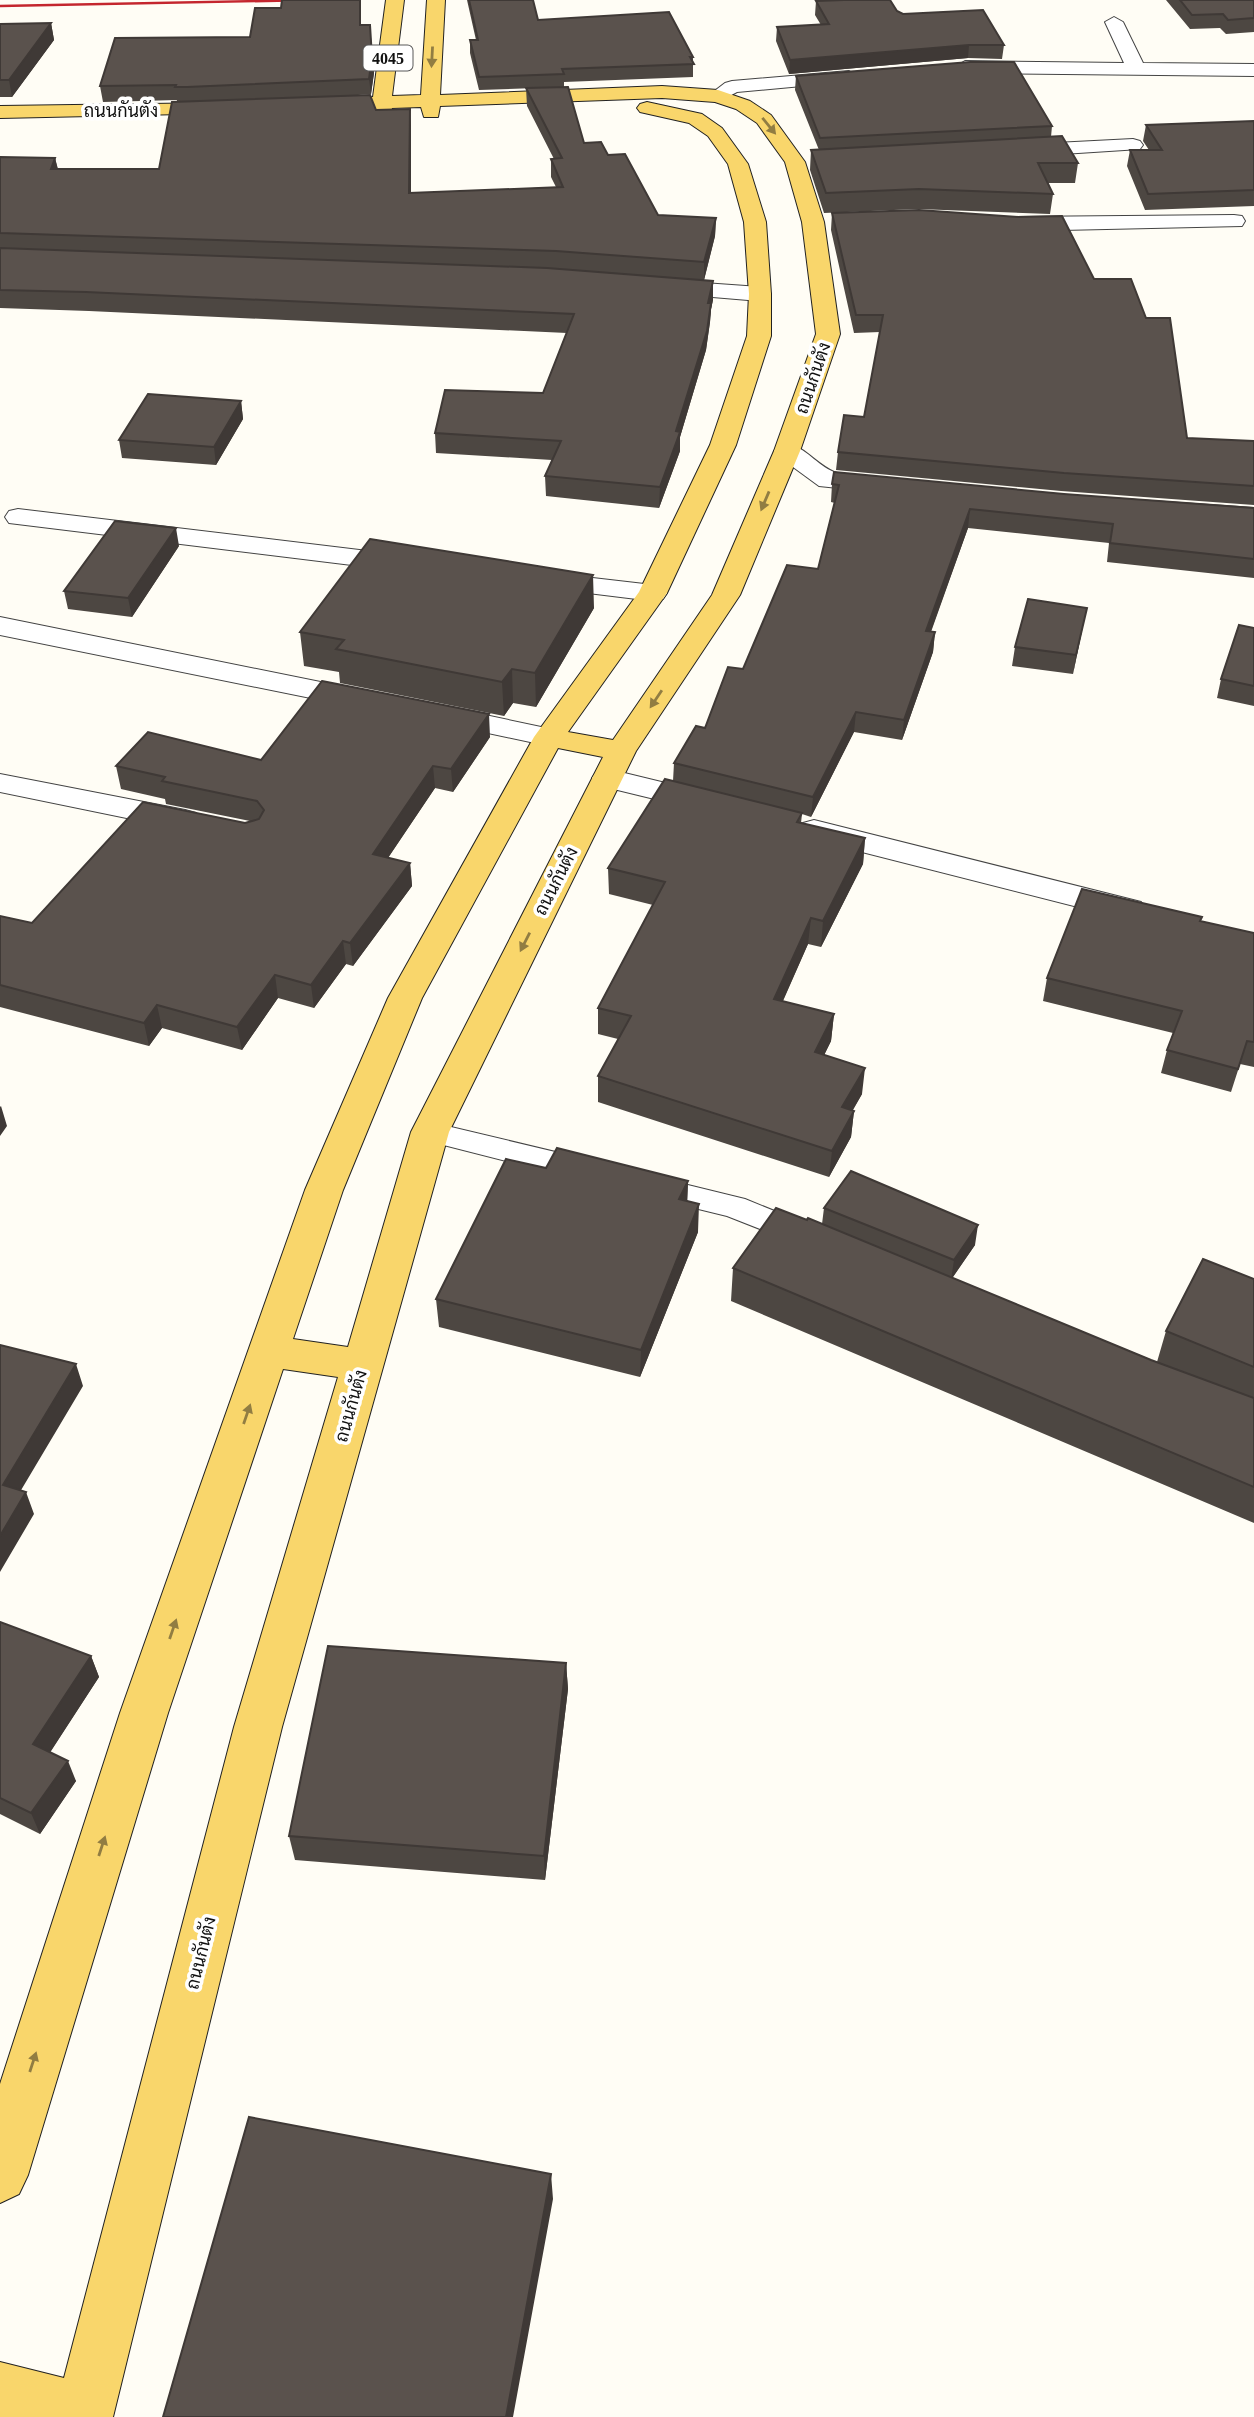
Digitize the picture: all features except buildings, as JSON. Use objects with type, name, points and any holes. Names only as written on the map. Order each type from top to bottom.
[{"type":"main road","name":"4045","points":[[383,109],[395,0]]},
{"type":"main road","name":"4045","points":[[430,107],[436,0]]},
{"type":"main road","name":"ถนนกันตัง","points":[[0,126],[430,107],[637,93],[718,96],[743,105],[764,118],[808,161],[795,222],[760,294],[755,448],[726,595],[615,765],[430,1132],[258,1727],[84,2415]]},
{"type":"main road","name":"ถนนกันตัง","points":[[0,2175],[9,2103],[324,1190],[405,998],[549,737],[755,448],[828,334],[795,222],[738,164],[715,132],[695,118],[654,108],[614,106],[430,107]]},
{"type":"main road","name":"ถนนกันตัง","points":[[0,112],[272,114]]},
{"type":"main road","points":[[549,737],[615,765]]},
{"type":"main road","points":[[269,1351],[363,1365]]},
{"type":"main road","points":[[0,2391],[84,2415]]},
{"type":"street","points":[[1114,22],[1136,68]]},
{"type":"street","points":[[940,69],[1254,70]]},
{"type":"street","points":[[718,96],[732,87],[871,75]]},
{"type":"street","points":[[998,152],[1133,145]]},
{"type":"street","points":[[989,221],[1016,224],[1234,221]]},
{"type":"street","points":[[638,285],[760,294]]},
{"type":"street","points":[[755,448],[828,480],[910,488]]},
{"type":"street","points":[[18,517],[432,566]]},
{"type":"street","points":[[515,576],[653,593]]},
{"type":"street","points":[[0,626],[549,737]]},
{"type":"street","points":[[615,765],[743,812]]},
{"type":"street","points":[[0,783],[210,825]]},
{"type":"street","points":[[783,822],[1160,916]]},
{"type":"lane","points":[[430,1132],[734,1207],[835,1249]]},
{"type":"railway","points":[[0,6],[313,0]]}]
